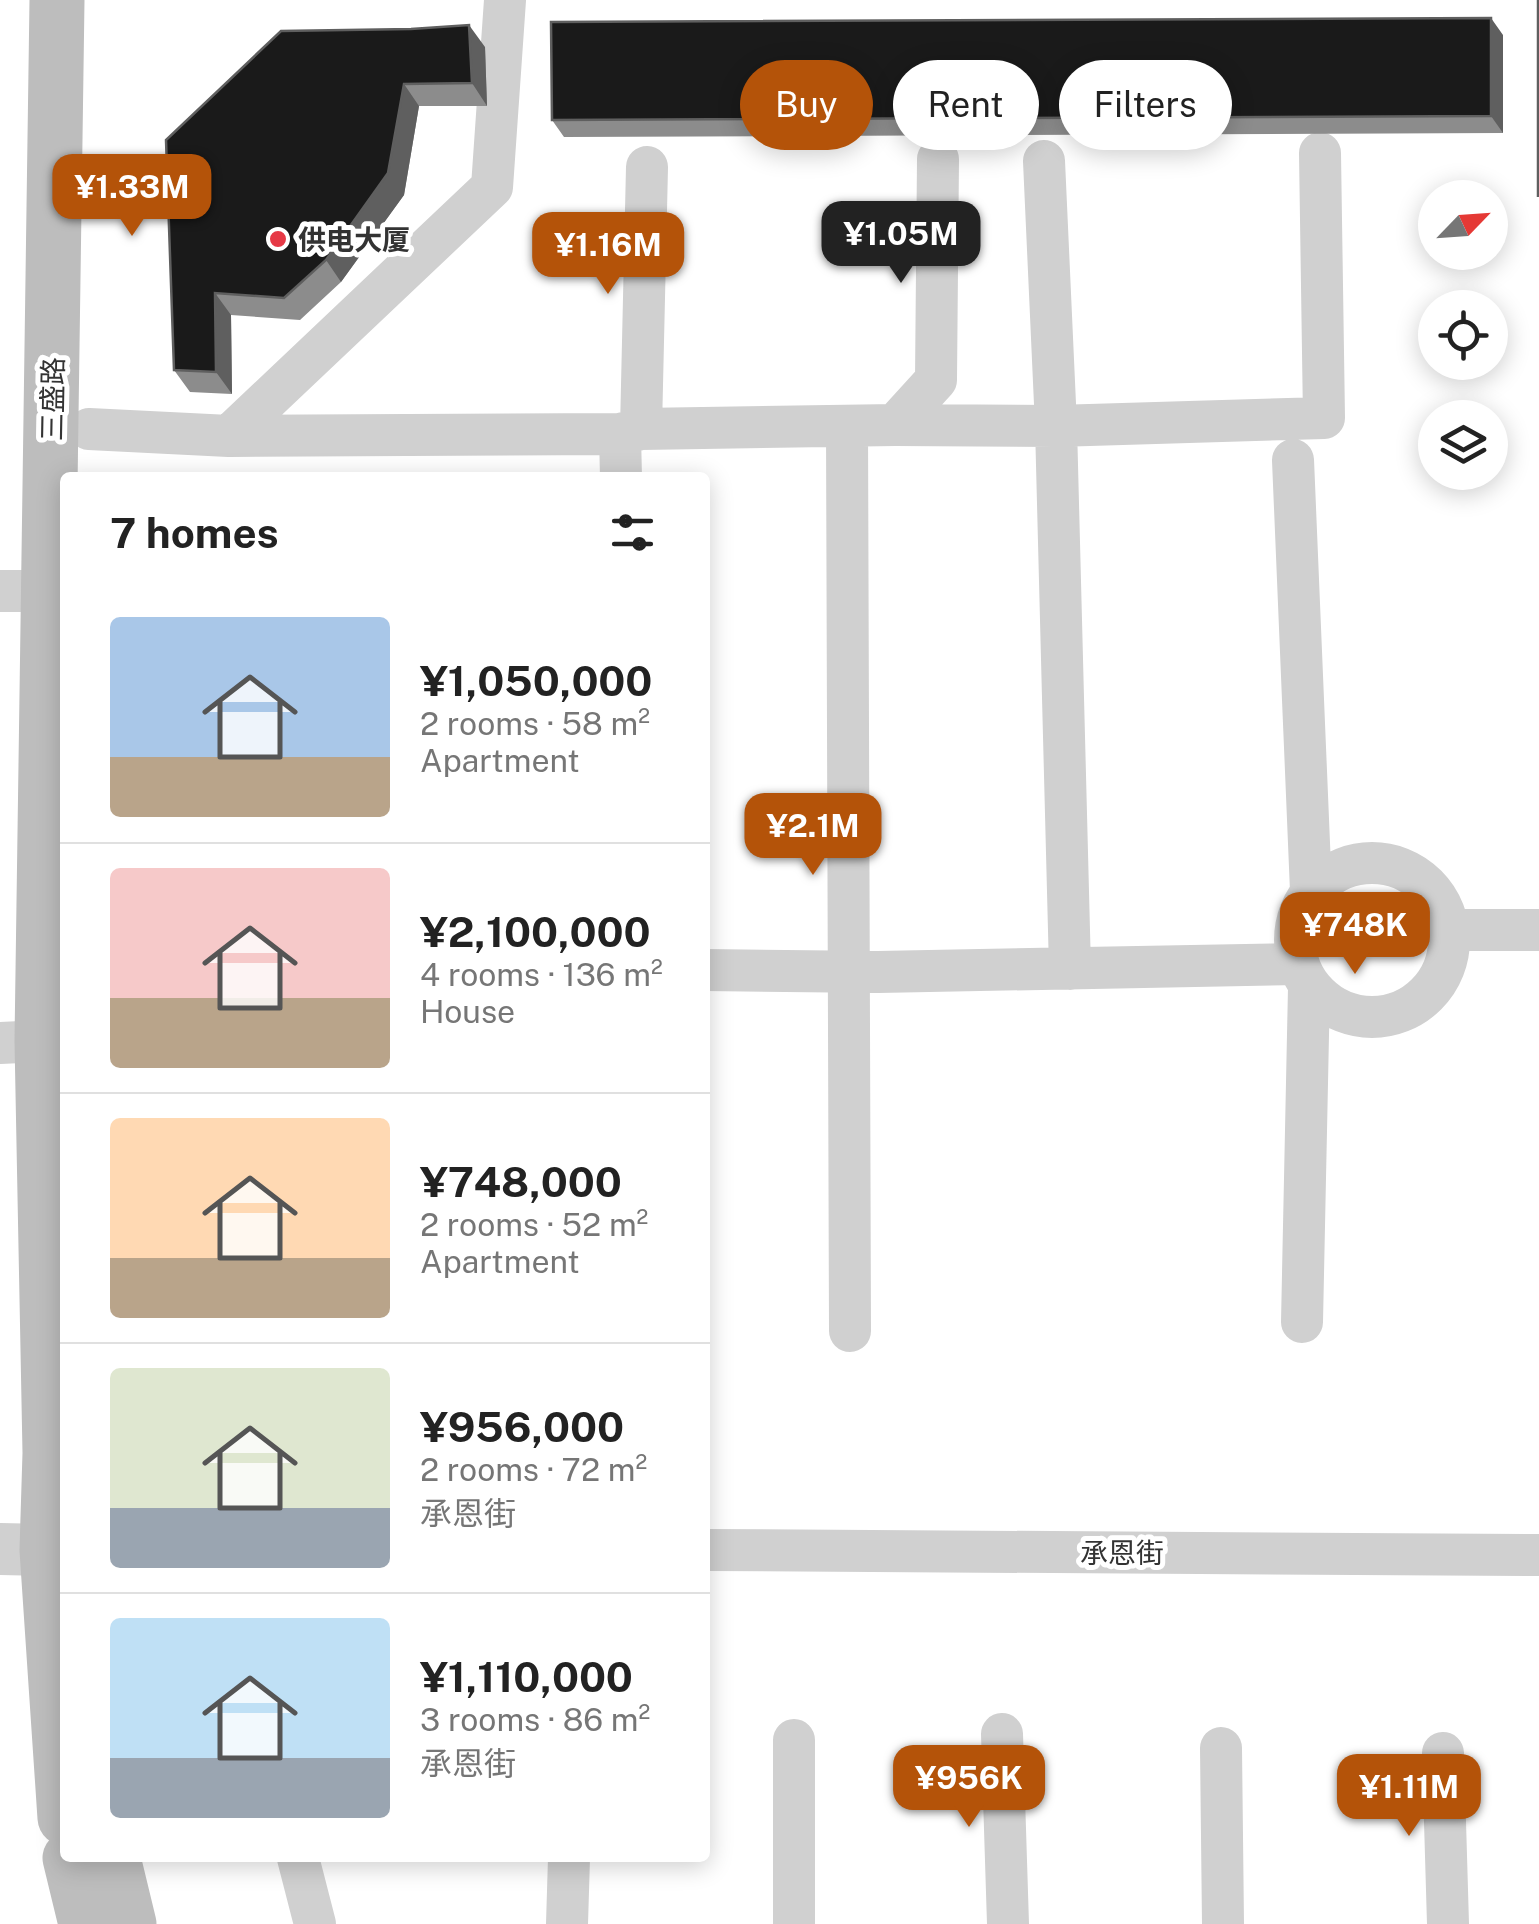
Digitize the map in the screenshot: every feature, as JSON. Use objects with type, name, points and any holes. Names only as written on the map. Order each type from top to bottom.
[{"type":"main road","name":"三盛路","points":[[57,0],[25,591],[21,1042],[50,1453],[37,1550],[60,1770]]},
{"type":"main road","name":"三盛路","points":[[88,0],[88,453]]},
{"type":"main road","points":[[71,1862],[86,1924]]},
{"type":"main road","points":[[114,1862],[128,1924]]},
{"type":"street","points":[[229,436],[492,188],[505,0]]},
{"type":"street","points":[[88,453],[229,436],[1056,426],[1324,418],[1320,153]]},
{"type":"street","points":[[895,425],[936,380],[938,160]]},
{"type":"street","points":[[1044,161],[1056,426],[1070,969]]},
{"type":"street","points":[[622,472],[631,431],[648,167]]},
{"type":"street","points":[[847,426],[850,1331]]},
{"type":"street","points":[[1293,460],[1311,891]]},
{"type":"street","points":[[710,970],[1070,969],[1304,976],[1328,1004],[1352,1015],[1376,1018],[1401,1012],[1422,998],[1439,979],[1448,955],[1449,930],[1441,905],[1426,884],[1405,868],[1380,862],[1354,864],[1330,874],[1311,891],[1298,914],[1294,940],[1304,976],[1302,1322]]},
{"type":"street","points":[[1449,930],[1539,930]]},
{"type":"street","name":"承恩街","points":[[710,1550],[1539,1554]]},
{"type":"street","points":[[1002,1734],[1008,1924]]},
{"type":"street","points":[[794,1740],[794,1924]]},
{"type":"street","points":[[1221,1748],[1224,1924]]},
{"type":"street","points":[[1443,1753],[1448,1924]]},
{"type":"street","points":[[299,1862],[315,1924]]},
{"type":"street","points":[[567,1924],[569,1862]]},
{"type":"building","points":[[1538,0],[1539,0],[1538,197]]},
{"type":"building","points":[[1491,18],[1491,116],[1232,117],[1232,60],[1059,60],[1059,118],[1039,118],[1039,60],[893,60],[893,119],[873,119],[873,60],[740,60],[740,119],[552,120],[551,22]]},
{"type":"building","name":"供电大厦","points":[[469,25],[472,83],[404,84],[388,173],[326,260],[284,298],[215,293],[216,372],[174,370],[166,140],[281,31]]},
{"type":"place","name":"供电大厦","points":[[278,239]]}]
